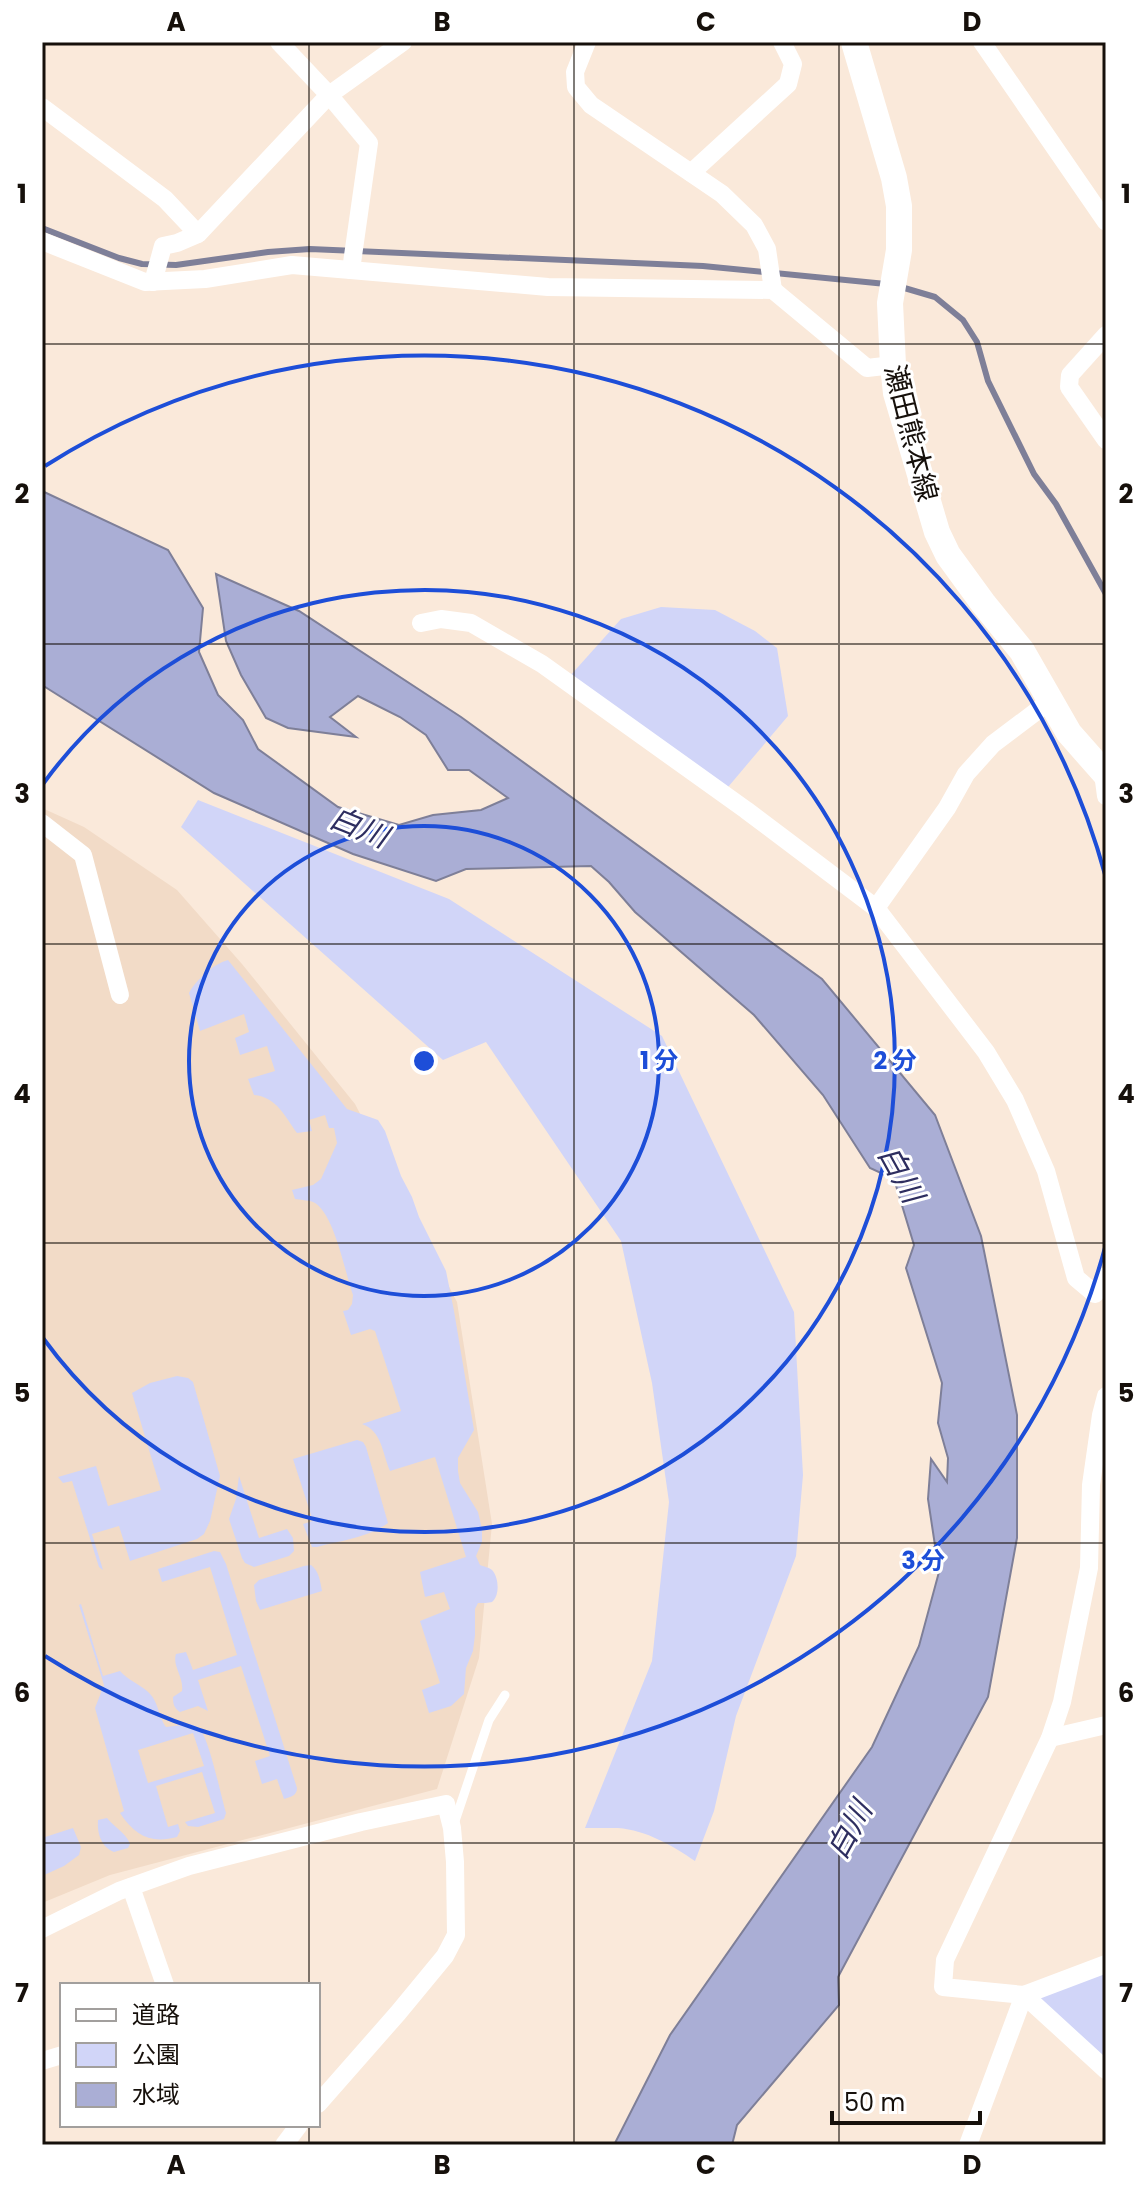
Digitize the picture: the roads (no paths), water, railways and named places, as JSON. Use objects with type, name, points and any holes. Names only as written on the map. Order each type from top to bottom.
[{"type":"main road","name":"瀬田熊本線","points":[[854,42],[894,178],[899,206],[899,250],[890,303],[896,393],[937,532],[948,555],[1022,651],[1069,733],[1105,781]]},
{"type":"street","points":[[279,42],[369,143],[351,270]]},
{"type":"street","points":[[153,282],[163,246],[198,234],[329,95],[403,42]]},
{"type":"street","points":[[587,42],[575,72],[576,87],[591,105],[722,194],[754,225],[767,249],[773,290]]},
{"type":"street","points":[[691,173],[788,84],[793,64],[782,42]]},
{"type":"street","points":[[982,42],[1106,222]]},
{"type":"street","points":[[42,107],[165,199],[198,234]]},
{"type":"street","points":[[42,241],[145,282],[205,279],[292,265],[548,287],[773,290],[867,368],[893,365]]},
{"type":"street","points":[[1106,335],[1070,375],[1069,387],[1106,440]]},
{"type":"street","points":[[421,623],[441,619],[471,623],[542,664],[746,810],[876,908],[986,1052],[1015,1100],[1046,1171],[1076,1278],[1095,1294],[1106,1276]]},
{"type":"street","points":[[876,908],[947,808],[966,774],[993,744],[1050,701]]},
{"type":"street","points":[[42,823],[83,855],[120,995]]},
{"type":"street","points":[[1106,1396],[1091,1485],[1089,1568],[1062,1702],[1050,1738],[945,1960],[943,1987],[1024,1995],[1106,1964]]},
{"type":"street","points":[[1050,1738],[1106,1725]]},
{"type":"street","points":[[42,1929],[131,1887],[225,1856],[446,1804],[455,1862],[456,1935],[445,1956],[320,2102]]},
{"type":"street","points":[[131,1887],[164,1983]]},
{"type":"street","points":[[1024,1995],[1106,2070]]},
{"type":"street","points":[[968,2145],[1024,1995]]},
{"type":"street","points":[[284,2145],[298,2127]]},
{"type":"lane","points":[[452,1828],[489,1720],[505,1695]]},
{"type":"water","name":"白川","points":[[42,491],[168,550],[203,608],[199,652],[218,695],[243,720],[258,749],[338,807],[399,825],[433,815],[481,810],[508,798],[469,770],[448,770],[426,735],[400,717],[358,696],[330,717],[356,737],[288,728],[266,718],[226,641],[216,574],[299,611],[461,717],[822,979],[935,1115],[981,1236],[1017,1415],[1017,1538],[988,1697],[838,1977],[839,2005],[737,2125],[732,2145],[614,2145],[670,2035],[872,1747],[919,1646],[939,1572],[928,1499],[931,1459],[947,1482],[948,1458],[938,1423],[942,1383],[906,1268],[914,1245],[894,1179],[870,1168],[823,1095],[754,1015],[635,912],[591,866],[466,869],[436,881],[353,854],[214,793],[42,685]]},
{"type":"waterway","points":[[42,228],[142,264],[176,265],[310,249],[703,266],[886,284]]},
{"type":"waterway","points":[[901,287],[935,297],[963,320],[977,342],[988,381],[1034,474],[1056,504],[1106,594]]}]
